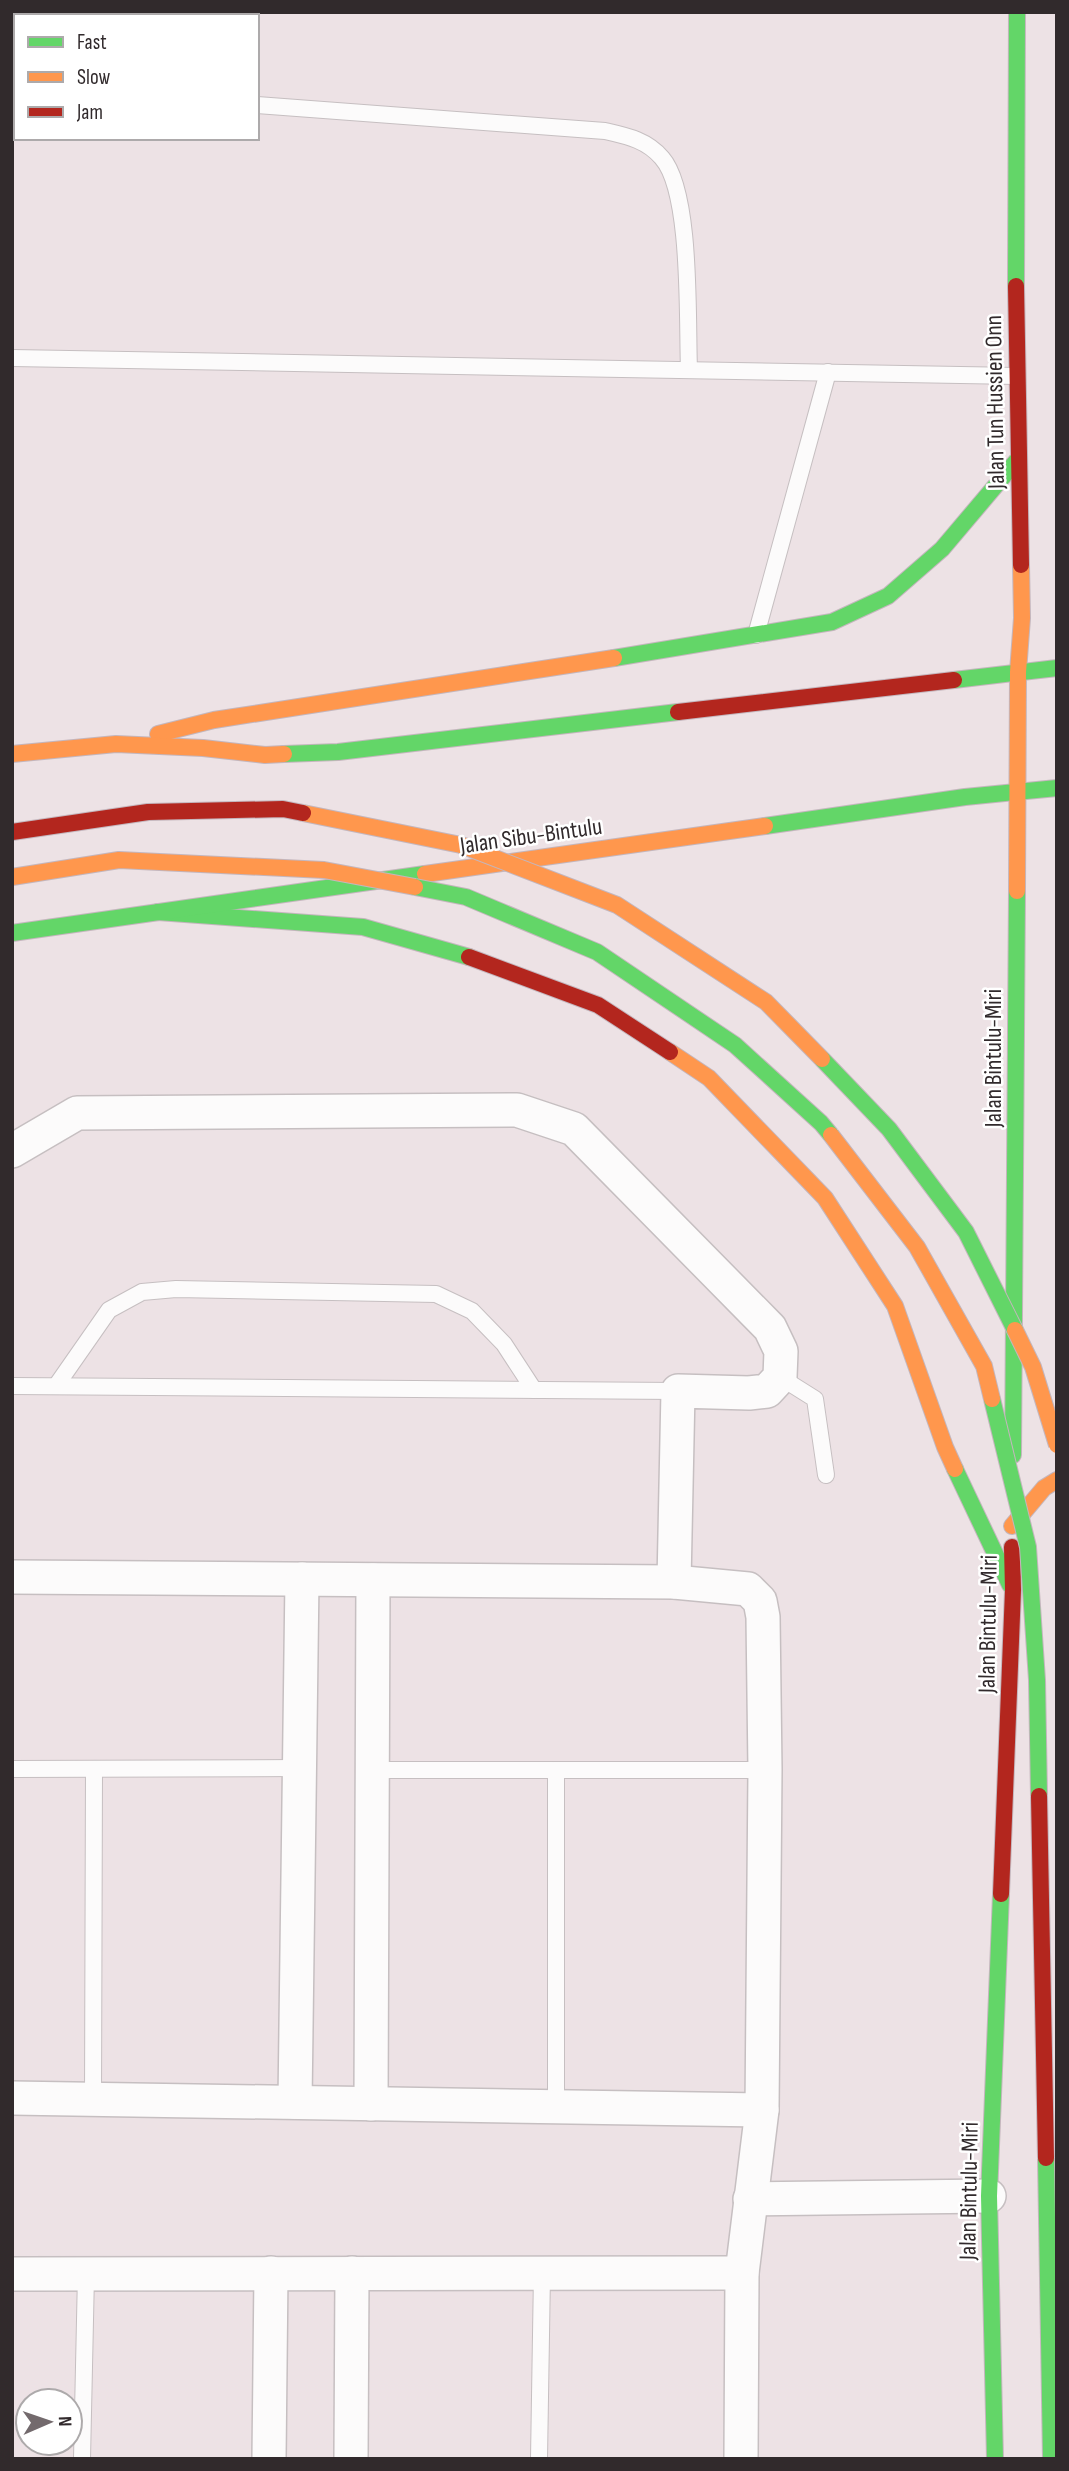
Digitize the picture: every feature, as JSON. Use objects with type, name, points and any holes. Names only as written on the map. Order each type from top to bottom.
[{"type":"main road","name":"Jalan Tun Hussien Onn","points":[[1017,12],[1017,376],[1022,618],[1018,672],[1018,791]]},
{"type":"main road","points":[[116,744],[214,720],[832,622],[888,596],[942,549],[1019,458]]},
{"type":"main road","points":[[12,754],[116,744],[265,754],[338,752],[1057,668]]},
{"type":"main road","name":"Jalan Sibu-Bintulu","points":[[12,933],[1018,791],[1057,788]]},
{"type":"main road","name":"Jalan Bintulu-Miri","points":[[995,2459],[989,2196],[1013,1590],[1018,791]]},
{"type":"main road","points":[[12,832],[148,812],[283,809],[461,845],[617,905],[766,1002],[889,1129],[965,1232],[1033,1367],[1057,1445]]},
{"type":"main road","points":[[12,877],[119,860],[324,870],[466,897],[597,952],[735,1045],[821,1123],[917,1247],[984,1366],[1028,1547],[1037,1694],[1051,2459]]},
{"type":"main road","points":[[158,912],[363,928],[484,961],[598,1005],[709,1077],[825,1198],[895,1306],[945,1447],[1013,1590]]},
{"type":"main road","points":[[1012,1526],[1044,1488],[1057,1480]]},
{"type":"street","points":[[12,1151],[77,1113],[517,1110],[574,1129],[770,1328],[781,1351],[780,1377],[766,1391],[678,1391],[674,1582]]},
{"type":"street","points":[[12,1577],[674,1582],[748,1589],[760,1601],[763,1617],[765,1770],[762,2110],[742,2273],[740,2459]]},
{"type":"street","points":[[295,2102],[302,1579]]},
{"type":"street","points":[[371,2104],[373,1580]]},
{"type":"street","points":[[12,2098],[762,2110]]},
{"type":"street","points":[[750,2199],[989,2196]]},
{"type":"street","points":[[269,2459],[271,2273]]},
{"type":"street","points":[[351,2459],[352,2273]]},
{"type":"street","points":[[12,2274],[742,2273]]},
{"type":"lane","points":[[259,105],[605,131],[639,139],[663,159],[676,186],[683,213],[690,370]]},
{"type":"lane","points":[[12,358],[1017,376]]},
{"type":"lane","points":[[756,635],[828,372]]},
{"type":"lane","points":[[56,1386],[109,1310],[142,1292],[176,1289],[436,1294],[472,1311],[504,1344],[534,1390]]},
{"type":"lane","points":[[780,1377],[815,1399],[826,1475]]},
{"type":"lane","points":[[12,1386],[678,1391]]},
{"type":"lane","points":[[12,1769],[299,1768]]},
{"type":"lane","points":[[93,2100],[94,1769]]},
{"type":"lane","points":[[373,1770],[765,1770]]},
{"type":"lane","points":[[556,1770],[556,2106]]},
{"type":"lane","points":[[539,2459],[541,2273]]},
{"type":"lane","points":[[82,2459],[86,2274]]},
{"type":"traffic: fast","points":[[1016,286],[1017,12]]},
{"type":"traffic: fast","points":[[614,658],[832,622],[888,596],[942,549],[1019,458]]},
{"type":"traffic: fast","points":[[954,680],[1057,668]]},
{"type":"traffic: fast","points":[[284,754],[338,752],[678,712]]},
{"type":"traffic: fast","points":[[765,826],[965,797],[1057,788]]},
{"type":"traffic: fast","points":[[12,933],[425,874]]},
{"type":"traffic: fast","points":[[415,887],[466,897],[597,952],[735,1045],[831,1135]]},
{"type":"traffic: fast","points":[[1013,1455],[1017,891]]},
{"type":"traffic: fast","points":[[158,912],[363,927],[469,957]]},
{"type":"traffic: fast","points":[[822,1059],[889,1129],[966,1232],[1015,1330]]},
{"type":"traffic: fast","points":[[992,1399],[1028,1547],[1037,1680],[1039,1796]]},
{"type":"traffic: fast","points":[[955,1469],[1010,1585]]},
{"type":"traffic: fast","points":[[995,2459],[989,2196],[1001,1894]]},
{"type":"traffic: fast","points":[[1046,2158],[1051,2459]]},
{"type":"traffic: slow","points":[[1017,891],[1021,565]]},
{"type":"traffic: slow","points":[[158,734],[214,720],[614,658]]},
{"type":"traffic: slow","points":[[12,754],[116,744],[203,748],[265,755],[284,754]]},
{"type":"traffic: slow","points":[[303,813],[461,845],[617,905],[766,1002],[822,1059]]},
{"type":"traffic: slow","points":[[425,874],[765,826]]},
{"type":"traffic: slow","points":[[12,877],[119,860],[324,870],[415,887]]},
{"type":"traffic: slow","points":[[670,1052],[709,1078],[825,1198],[895,1306],[955,1469]]},
{"type":"traffic: slow","points":[[831,1135],[917,1247],[984,1366],[992,1399]]},
{"type":"traffic: slow","points":[[1015,1330],[1033,1367],[1057,1445]]},
{"type":"traffic: slow","points":[[1012,1526],[1044,1488],[1057,1480]]},
{"type":"traffic: jam","points":[[1016,286],[1021,565]]},
{"type":"traffic: jam","points":[[678,712],[954,680]]},
{"type":"traffic: jam","points":[[12,832],[148,812],[283,809],[303,813]]},
{"type":"traffic: jam","points":[[469,957],[598,1005],[670,1052]]},
{"type":"traffic: jam","points":[[1001,1894],[1013,1590],[1012,1547]]},
{"type":"traffic: jam","points":[[1039,1796],[1046,2158]]}]
